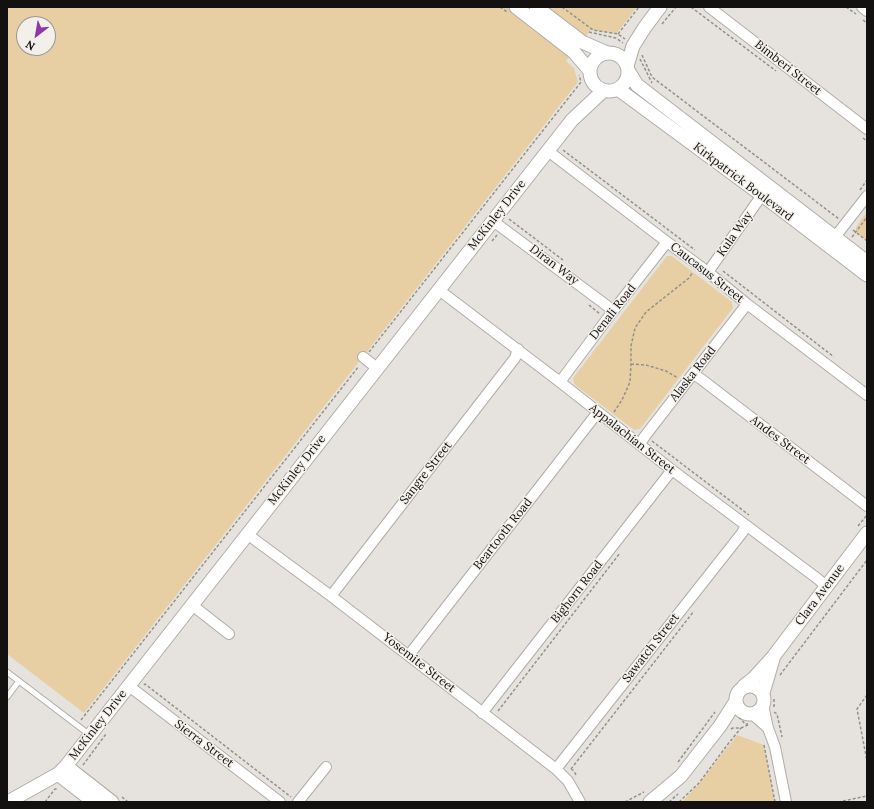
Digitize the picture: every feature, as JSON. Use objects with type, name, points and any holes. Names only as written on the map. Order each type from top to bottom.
[{"type":"street","points":[[516,7],[574,52],[590,74],[593,83],[597,88],[603,91],[609,92],[621,88],[625,84],[628,78],[627,43]]},
{"type":"street","points":[[536,7],[582,42],[619,56],[624,60],[628,69]]},
{"type":"street","points":[[590,74],[592,64],[595,59],[600,55],[610,53],[627,43],[645,27],[660,7]]},
{"type":"street","name":"Bimberi Street","points":[[708,7],[867,129]]},
{"type":"street","points":[[862,7],[867,11]]},
{"type":"street","name":"Kirkpatrick Boulevard","points":[[628,69],[637,85],[837,234],[867,262]]},
{"type":"street","name":"McKinley Drive","points":[[8,802],[62,770],[435,295],[498,224],[556,153],[588,91],[590,74]]},
{"type":"street","name":"Kirkpatrick Boulevard","points":[[618,89],[762,195],[837,234],[867,276]]},
{"type":"street","name":"McKinley Drive","points":[[572,120],[603,91]]},
{"type":"street","name":"Caucasus Street","points":[[556,153],[667,242],[867,395]]},
{"type":"street","name":"Kula Way","points":[[708,272],[762,195]]},
{"type":"street","points":[[837,234],[867,196]]},
{"type":"street","name":"Diran Way","points":[[498,224],[613,311]]},
{"type":"street","name":"Denali Road","points":[[560,382],[667,242]]},
{"type":"street","name":"Appalachian Street","points":[[435,295],[518,349],[672,470],[827,587]]},
{"type":"street","name":"Alaska Road","points":[[640,444],[747,304]]},
{"type":"street","name":"Sangre Street","points":[[331,596],[515,358],[518,349]]},
{"type":"street","points":[[363,357],[377,368]]},
{"type":"street","name":"Andes Street","points":[[693,374],[701,378],[867,506]]},
{"type":"street","name":"Beartooth Road","points":[[408,655],[598,412]]},
{"type":"street","name":"Bighorn Road","points":[[482,713],[672,470]]},
{"type":"street","name":"Sawatch Street","points":[[556,769],[746,526]]},
{"type":"street","name":"Clara Avenue","points":[[744,686],[753,679],[773,657],[867,533]]},
{"type":"street","name":"Yosemite Street","points":[[247,534],[331,596],[556,769],[568,781],[580,802]]},
{"type":"street","points":[[192,605],[229,634]]},
{"type":"street","name":"Clara Avenue","points":[[763,699],[773,657]]},
{"type":"street","name":"Sierra Street","points":[[128,686],[280,802]]},
{"type":"street","points":[[650,802],[681,776],[720,726],[736,701],[738,692],[744,686],[753,686],[757,687],[763,699],[768,728],[775,747],[786,802]]},
{"type":"street","points":[[720,726],[757,712],[760,709],[763,699]]},
{"type":"street","points":[[736,701],[739,709],[746,716],[768,728]]},
{"type":"street","points":[[298,802],[326,767]]},
{"type":"street","points":[[62,770],[69,781],[94,802]]},
{"type":"street","points":[[62,770],[112,802]]},
{"type":"lane","points":[[7,672],[90,735]]},
{"type":"lane","points":[[7,697],[19,681]]},
{"type":"path","points":[[562,7],[594,30],[627,43],[638,56],[653,84]]},
{"type":"path","points":[[627,43],[639,7]]},
{"type":"path","points":[[584,30],[616,38],[639,51],[652,77],[837,234],[852,238],[867,217]]},
{"type":"path","points":[[492,241],[498,224],[509,219],[563,261]]},
{"type":"path","points":[[856,232],[867,241]]},
{"type":"path","points":[[609,420],[622,400],[630,382],[631,346],[635,328],[646,312],[689,278],[699,265]]},
{"type":"path","points":[[418,289],[435,295]]},
{"type":"path","points":[[631,364],[646,365],[666,370],[686,383]]},
{"type":"path","points":[[496,713],[622,551]]},
{"type":"path","points":[[780,676],[867,560]]},
{"type":"path","points":[[572,769],[696,607]]},
{"type":"path","points":[[867,696],[857,709],[867,761]]},
{"type":"path","points":[[679,802],[699,783],[741,728]]},
{"type":"path","points":[[82,766],[106,733]]},
{"type":"path","points":[[764,746],[775,802]]},
{"type":"path","points":[[45,802],[55,789],[62,789]]},
{"type":"path","points":[[838,802],[867,796]]},
{"type":"shaded area","points":[[7,7],[637,7],[616,34],[591,30],[566,61],[574,68],[578,82],[84,713],[7,654]]},
{"type":"shaded area","points":[[867,212],[867,241],[856,232],[856,227]]},
{"type":"shaded area","points":[[667,256],[672,256],[732,302],[733,308],[640,429],[634,430],[574,384],[573,378]]},
{"type":"shaded area","points":[[737,735],[764,745],[775,802],[682,802],[698,785]]}]
